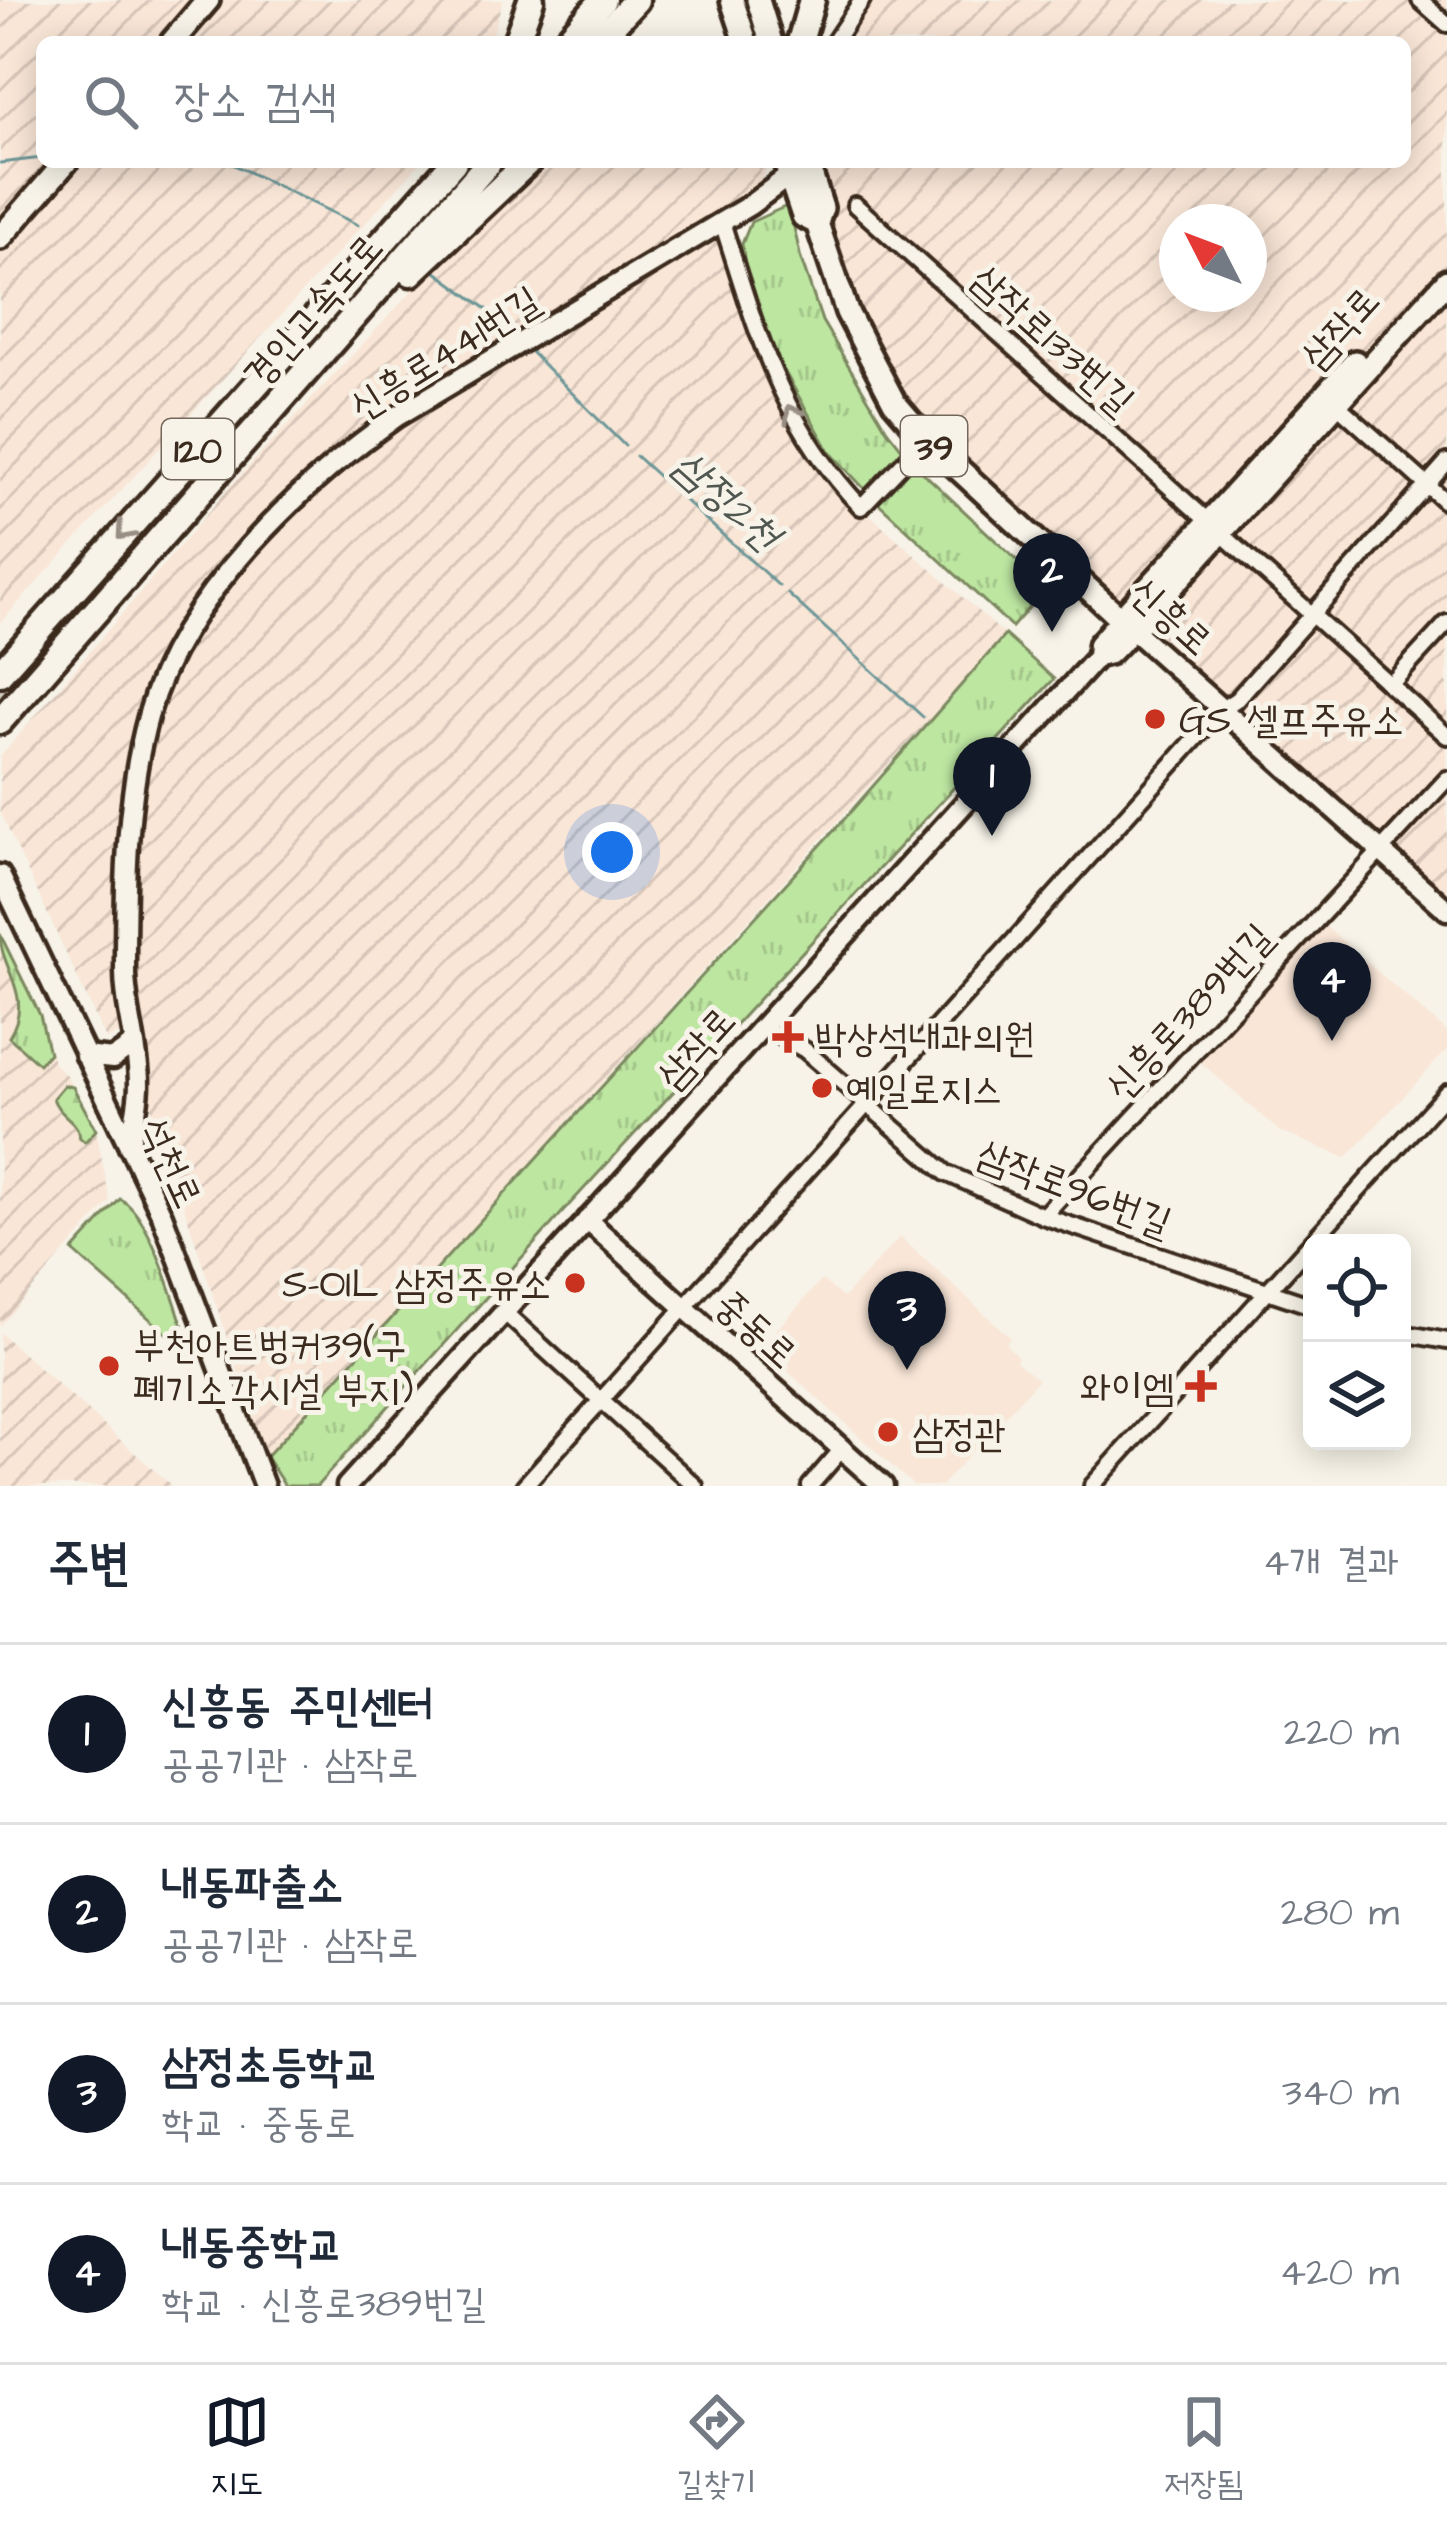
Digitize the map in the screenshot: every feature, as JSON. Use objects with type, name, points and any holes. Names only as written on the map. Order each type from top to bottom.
[{"type":"highway","points":[[518,36],[531,0]]},
{"type":"highway","points":[[570,36],[603,0]]},
{"type":"highway","points":[[603,36],[636,0]]},
{"type":"highway","points":[[802,36],[812,0]]},
{"type":"highway","points":[[397,225],[438,168]]},
{"type":"highway","name":"경인고속도로","points":[[0,673],[449,168]]},
{"type":"highway","name":"경인고속도로","points":[[0,721],[484,168]]},
{"type":"highway","points":[[301,378],[522,168]]},
{"type":"main road","points":[[177,36],[208,0]]},
{"type":"main road","points":[[732,0],[744,36]]},
{"type":"main road","points":[[758,0],[769,36]]},
{"type":"main road","points":[[0,238],[61,168]]},
{"type":"main road","name":"신흥로","points":[[795,168],[822,208],[818,223],[847,312],[894,402],[926,439],[1127,624]]},
{"type":"main road","name":"삼작로","points":[[1332,399],[1447,260]]},
{"type":"main road","name":"삼작로","points":[[1127,624],[1447,280]]},
{"type":"street","points":[[838,36],[862,0]]},
{"type":"street","points":[[1420,0],[1447,25]]},
{"type":"street","name":"신흥로441번길","points":[[129,1148],[139,1086],[124,976],[130,817],[150,708],[181,639],[241,556],[312,481],[351,449],[396,417],[722,222],[793,168]]},
{"type":"street","name":"삼작로133번길","points":[[855,205],[1447,736]]},
{"type":"street","points":[[722,222],[753,324],[785,404],[817,456],[861,507],[926,439]]},
{"type":"street","points":[[1332,399],[1447,503]]},
{"type":"street","points":[[524,1486],[1447,462]]},
{"type":"street","points":[[1390,685],[1447,623]]},
{"type":"street","name":"삼작로","points":[[347,1486],[1097,657],[1098,644],[1127,624]]},
{"type":"street","name":"신흥로","points":[[1127,624],[1447,910]]},
{"type":"street","name":"신흥로389번길","points":[[1043,1216],[1447,779]]},
{"type":"street","name":"석천로","points":[[0,875],[162,1216],[264,1486]]},
{"type":"street","name":"삼작로96번길","points":[[762,1026],[806,1050],[946,1173],[1043,1216],[1303,1303]]},
{"type":"street","points":[[85,1056],[113,1059],[134,1044]]},
{"type":"street","points":[[1092,1486],[1447,1093]]},
{"type":"street","name":"중동로","points":[[586,1220],[883,1486]]},
{"type":"street","points":[[503,1312],[695,1486]]},
{"type":"street","points":[[1411,1335],[1447,1341]]},
{"type":"street","points":[[810,1486],[842,1449]]},
{"type":"street","points":[[668,1486],[680,1473]]},
{"type":"shaded area","points":[[0,0],[503,0],[492,36],[36,36],[36,168],[416,168],[0,623]]},
{"type":"shaded area","points":[[861,0],[1447,0],[1447,910],[926,439],[847,312],[805,168],[1411,168],[1411,36],[838,36]]},
{"type":"shaded area","points":[[545,168],[767,168],[732,238],[743,292],[805,442],[861,507],[1005,635],[266,1457],[144,1085],[139,1026],[106,1039],[0,812],[0,757],[235,481],[414,289]]},
{"type":"shaded area","points":[[1324,925],[1447,1032],[1447,1050],[1346,1158],[1279,1131],[1199,1061]]},
{"type":"shaded area","points":[[0,934],[40,1015],[53,1062],[66,1075],[96,1130],[110,1201],[0,1326]]},
{"type":"shaded area","points":[[900,1237],[1010,1337],[1006,1344],[1018,1357],[1016,1361],[1038,1380],[941,1486],[914,1486],[761,1347],[822,1280],[843,1298]]},
{"type":"shaded area","points":[[0,1333],[172,1486],[0,1486]]},
{"type":"green space","points":[[789,205],[822,321],[887,430],[914,464],[1046,588],[1012,627],[830,452],[752,314],[742,244],[751,222]]},
{"type":"green space","points":[[1005,635],[1054,679],[317,1486],[285,1486],[266,1457]]},
{"type":"green space","points":[[0,934],[40,1015],[49,1053],[39,1064],[9,1037],[19,1009],[18,996]]},
{"type":"green space","points":[[64,1085],[73,1087],[96,1130],[85,1142],[53,1098]]},
{"type":"green space","points":[[120,1199],[132,1209],[154,1247],[193,1357],[73,1251]]},
{"type":"waterway","name":"삼정2천","points":[[0,163],[36,159]]},
{"type":"waterway","name":"삼정2천","points":[[240,168],[358,225]]},
{"type":"waterway","name":"삼정2천","points":[[432,269],[513,328]]},
{"type":"waterway","name":"삼정2천","points":[[531,352],[625,446]]},
{"type":"waterway","name":"삼정2천","points":[[636,456],[779,586]]},
{"type":"waterway","name":"삼정2천","points":[[788,594],[923,717]]},
{"type":"tunnel","points":[[0,687],[24,702]]},
{"type":"place","name":"내동파출소","points":[[1052,632]]},
{"type":"place","name":"GS 셀프주유소","points":[[1155,719]]},
{"type":"place","name":"신흥동 주민센터","points":[[992,836]]},
{"type":"place","name":"박상석내과의원","points":[[788,1037]]},
{"type":"place","name":"내동중학교","points":[[1332,1041]]},
{"type":"place","name":"예일로지스","points":[[822,1088]]},
{"type":"place","name":"S-OIL 삼정주유소","points":[[575,1283]]},
{"type":"place","name":"부천아트벙커39(구 폐기소각시설 부지)","points":[[109,1366]]},
{"type":"place","name":"삼정초등학교","points":[[907,1370]]},
{"type":"place","name":"와이엠","points":[[1201,1386]]},
{"type":"place","name":"삼정관","points":[[888,1432]]}]
